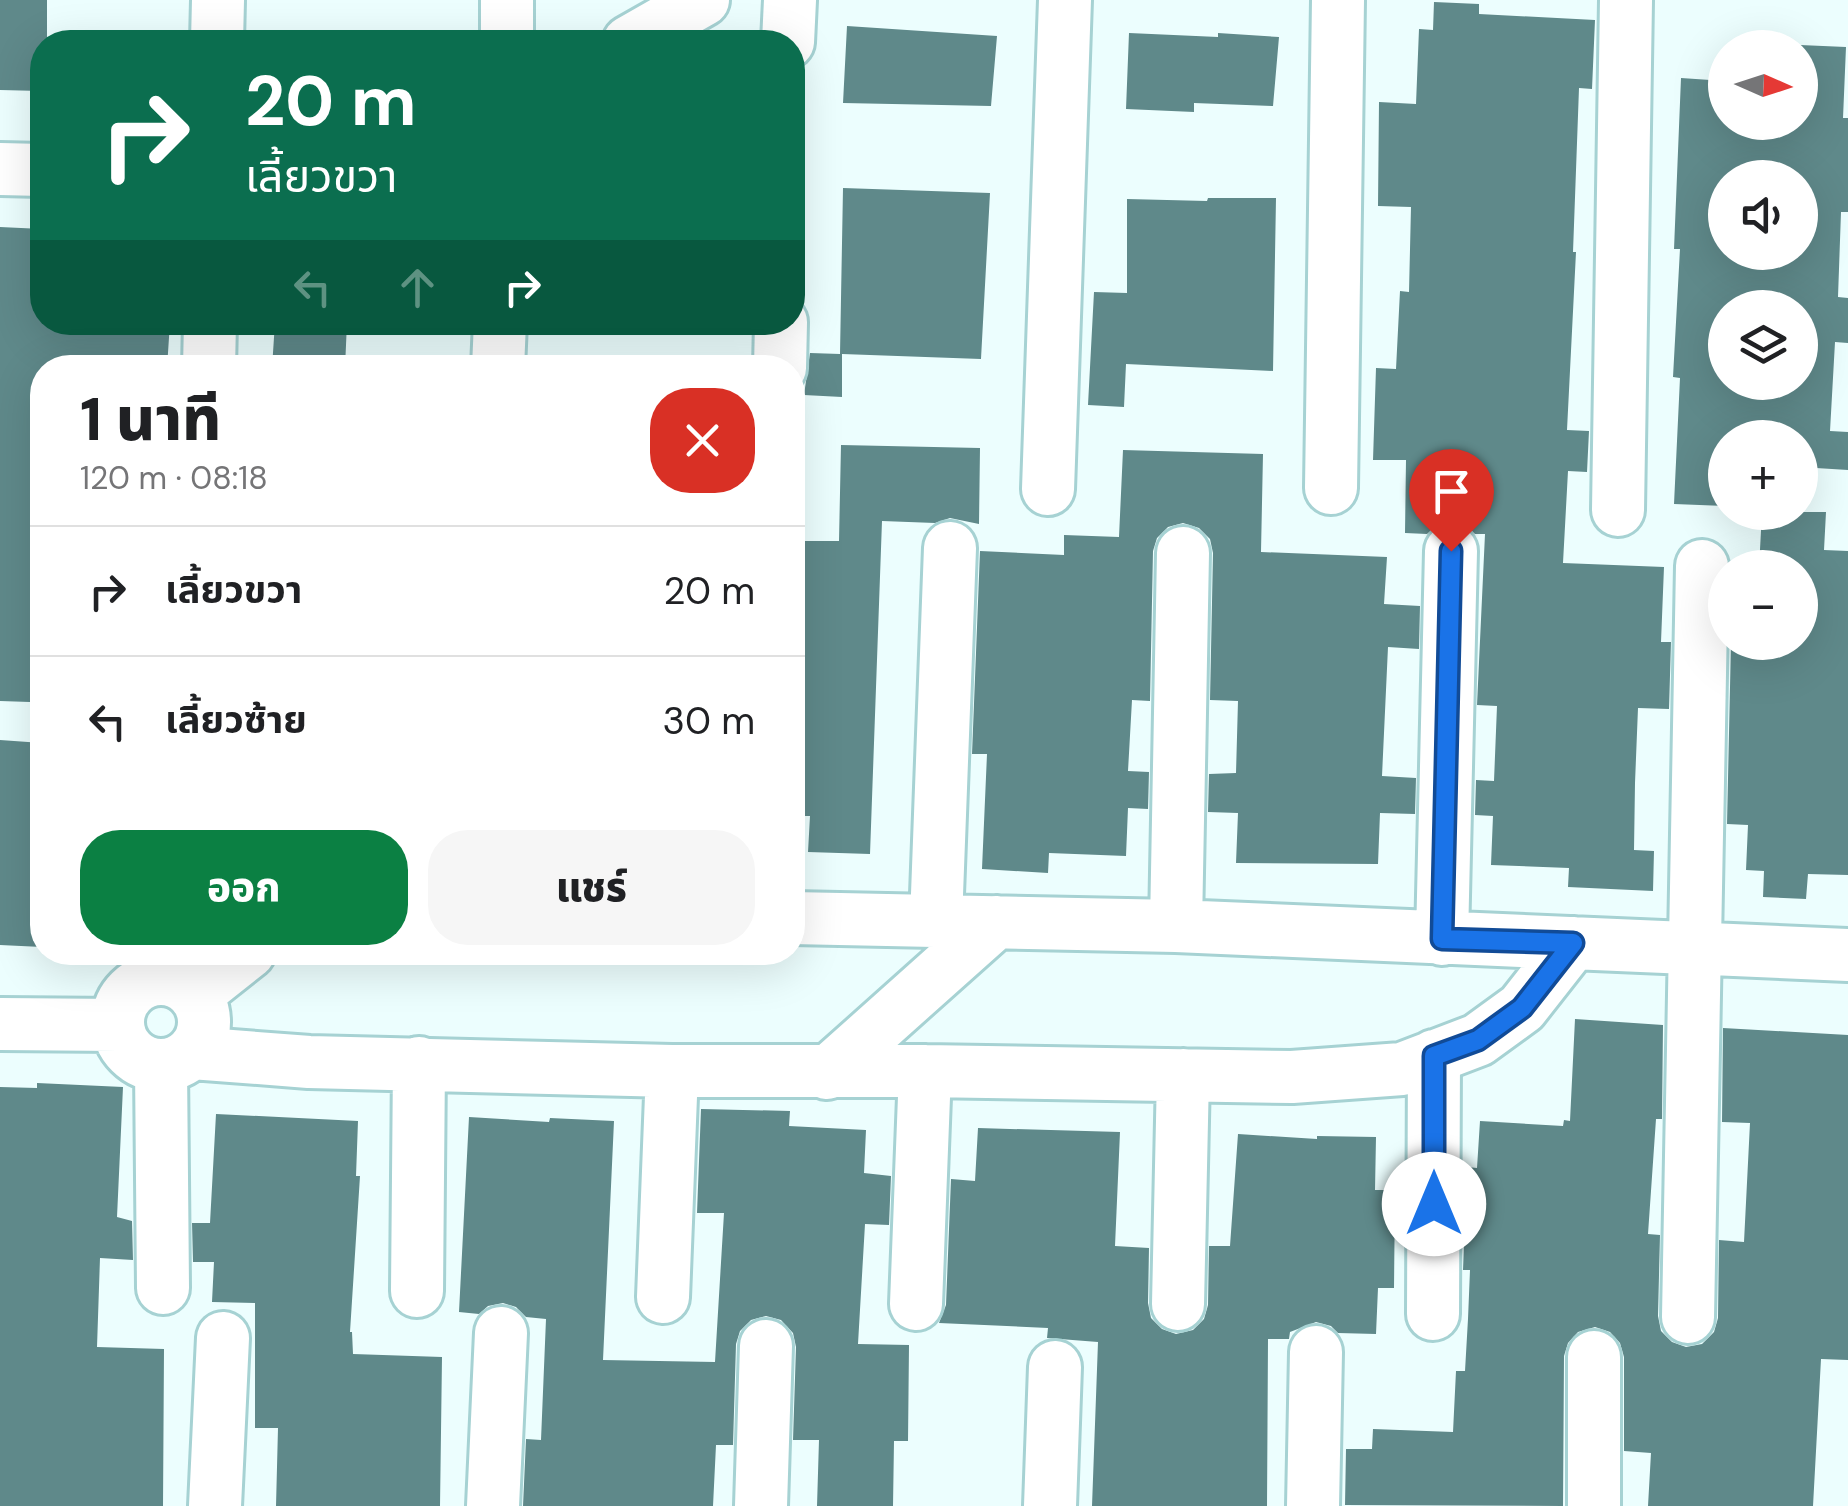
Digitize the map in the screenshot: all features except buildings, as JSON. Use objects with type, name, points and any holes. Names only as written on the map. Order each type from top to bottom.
[{"type":"street","points":[[218,0],[218,30]]},
{"type":"street","points":[[507,0],[507,30]]},
{"type":"street","points":[[650,30],[703,0]]},
{"type":"street","points":[[789,30],[790,0]]},
{"type":"street","points":[[1048,489],[1065,0]]},
{"type":"street","points":[[1331,488],[1338,0]]},
{"type":"street","points":[[1618,510],[1626,0]]},
{"type":"street","points":[[0,169],[30,170]]},
{"type":"street","points":[[936,921],[950,548]]},
{"type":"street","points":[[1442,939],[1451,551]]},
{"type":"street","points":[[1176,926],[1182,553]]},
{"type":"street","points":[[1688,1318],[1702,566]]},
{"type":"street","points":[[805,918],[1176,926],[1848,955]]},
{"type":"street","points":[[827,1073],[996,922]]},
{"type":"street","points":[[204,965],[140,984],[127,994],[118,1026],[122,1042],[132,1054],[146,1063],[264,1060],[672,1071],[1292,1077],[1402,1069],[1478,1040],[1522,1008],[1573,943]]},
{"type":"street","points":[[163,1288],[177,1060],[202,1040],[206,1025],[203,1008],[170,975]]},
{"type":"street","points":[[0,1024],[118,1026]]},
{"type":"street","points":[[1433,1314],[1434,1056]]},
{"type":"street","points":[[416,1292],[419,1064]]},
{"type":"street","points":[[663,1297],[672,1071]]},
{"type":"street","points":[[916,1304],[925,1071]]},
{"type":"street","points":[[1178,1304],[1184,1075]]},
{"type":"street","points":[[493,1506],[500,1333]]},
{"type":"street","points":[[215,1506],[223,1338]]},
{"type":"street","points":[[760,1506],[766,1346]]},
{"type":"street","points":[[1313,1506],[1316,1352]]},
{"type":"street","points":[[1594,1357],[1594,1506]]},
{"type":"street","points":[[1050,1506],[1054,1367]]},
{"type":"route","points":[[1434,1204],[1434,1056],[1478,1040],[1522,1008],[1573,943],[1442,939],[1451,551]]}]
